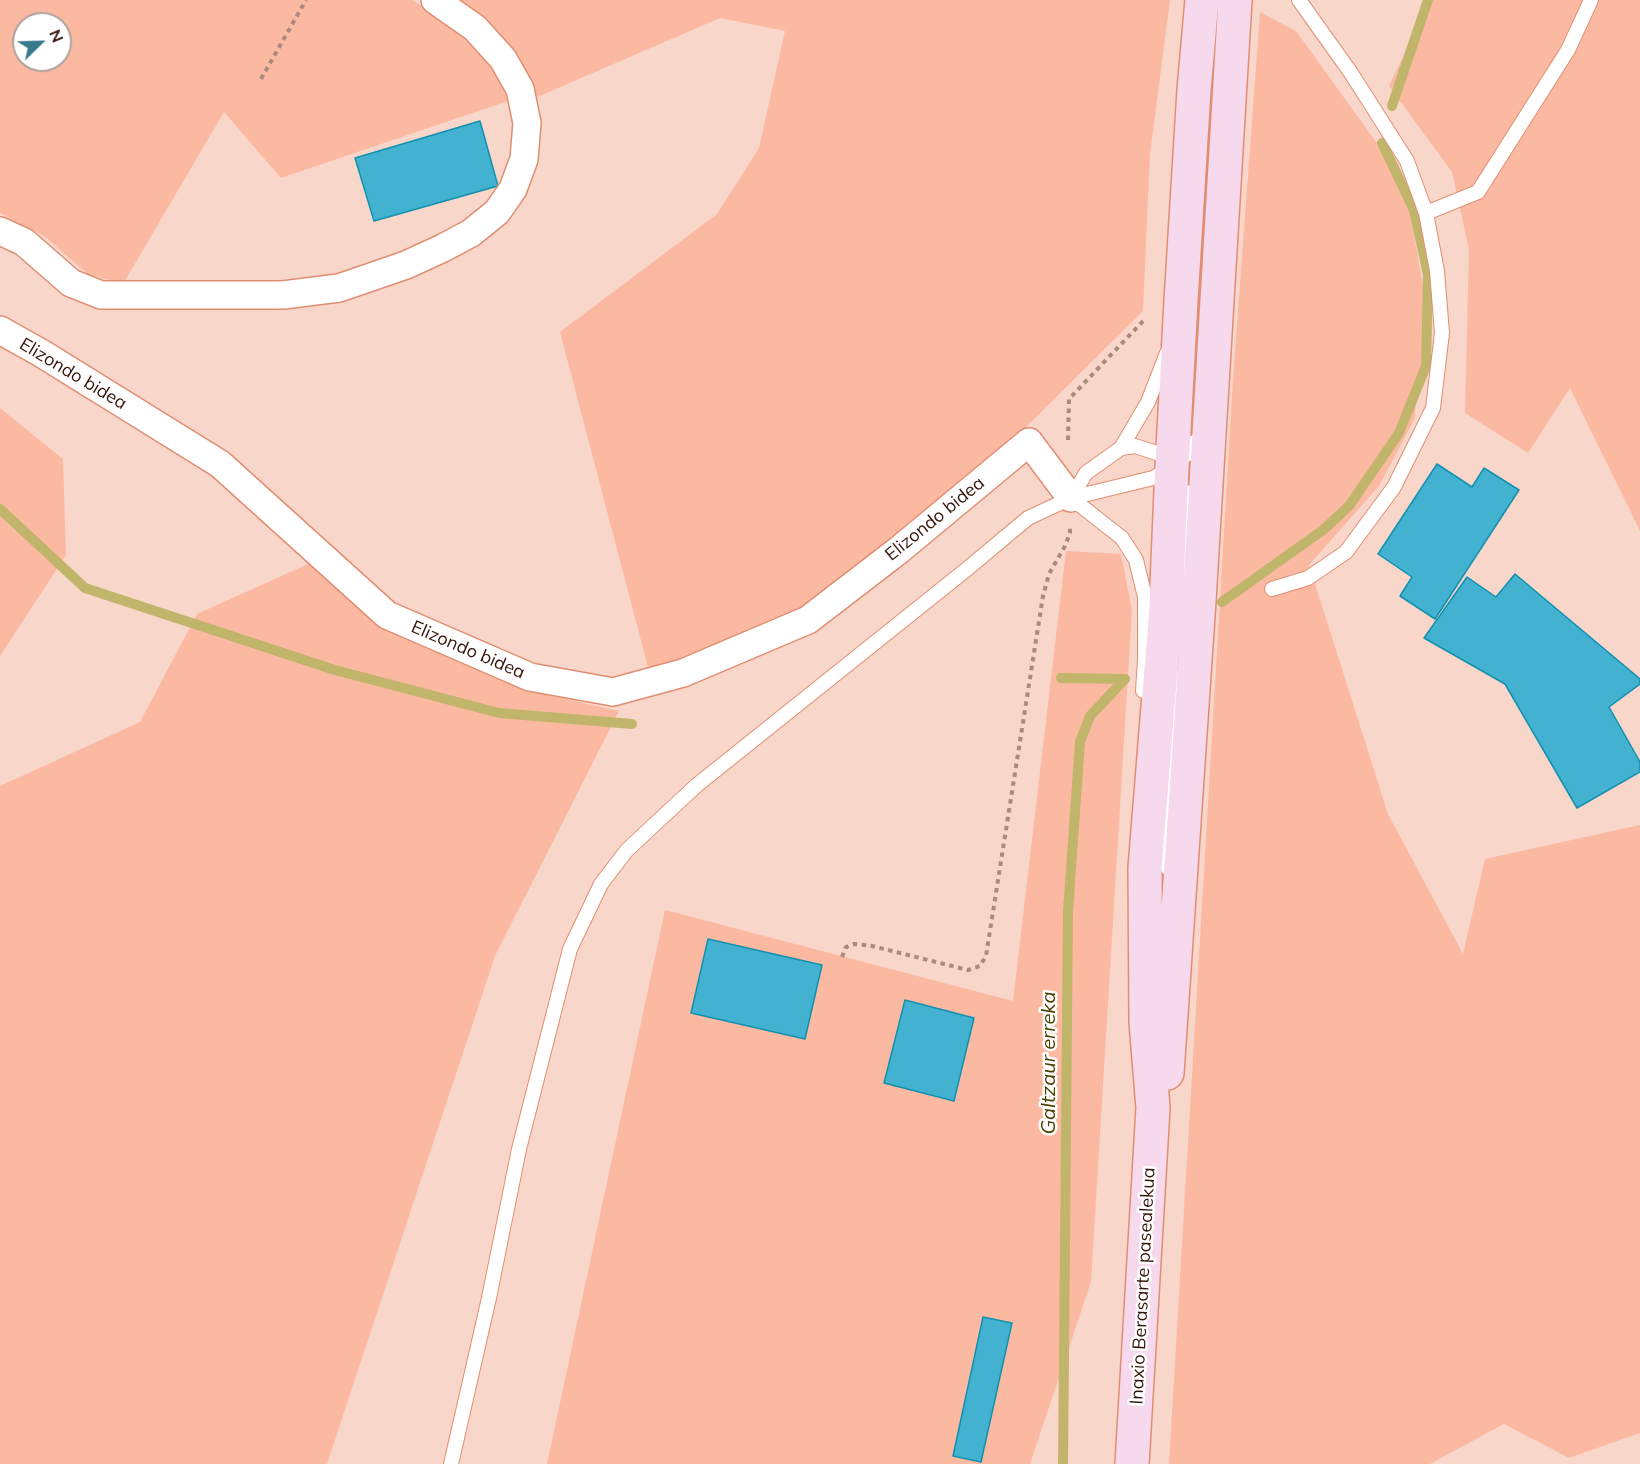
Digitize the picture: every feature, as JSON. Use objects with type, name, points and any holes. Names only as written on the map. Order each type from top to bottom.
[{"type":"main road","points":[[1153,1108],[1146,1022],[1145,868],[1166,608],[1183,482],[1181,301],[1202,0]]},
{"type":"main road","points":[[1153,1108],[1167,1072],[1199,601],[1235,0]]},
{"type":"main road","name":"Inaxio Berasarte pasealekua","points":[[1132,1464],[1153,1108]]},
{"type":"street","points":[[0,231],[24,242],[70,283],[101,295],[283,295],[339,288],[406,265],[443,248],[471,233],[497,212],[513,189],[524,159],[527,123],[520,89],[503,59],[475,28],[435,0]]},
{"type":"street","points":[[1194,442],[1216,116],[1231,67]]},
{"type":"street","name":"Elizondo bidea","points":[[0,330],[220,464],[387,615],[530,677],[613,692],[683,673],[808,620],[899,550],[1029,441],[1071,498]]},
{"type":"street","points":[[1180,888],[1167,812],[1183,482]]},
{"type":"lane","points":[[1272,589],[1308,578],[1347,552],[1394,487],[1433,408],[1442,333],[1437,271],[1426,213],[1407,161],[1351,73],[1299,0]]},
{"type":"lane","points":[[1426,213],[1478,192],[1568,50],[1591,0]]},
{"type":"lane","points":[[1071,498],[1086,473],[1121,448],[1148,402],[1166,357],[1181,301]]},
{"type":"lane","points":[[1183,482],[1185,456],[1194,442]]},
{"type":"lane","points":[[1121,448],[1135,446],[1160,454],[1183,482]]},
{"type":"lane","points":[[451,1464],[519,1149],[570,949],[601,884],[627,850],[725,762],[1028,518],[1071,498],[1153,478],[1183,482]]},
{"type":"lane","points":[[1071,498],[1122,538],[1136,560],[1145,597],[1145,660],[1142,700]]},
{"type":"lane","points":[[1136,805],[1145,868]]},
{"type":"path","points":[[261,79],[306,0]]},
{"type":"path","points":[[1067,429],[1069,399],[1148,315]]},
{"type":"path","points":[[843,957],[846,947],[854,944],[872,946],[968,970],[980,966],[986,956],[1043,596],[1049,574],[1070,533]]},
{"type":"shaded area","points":[[0,0],[412,0],[442,19],[482,50],[505,78],[511,100],[281,178],[224,112],[123,284],[88,274],[44,236],[0,213]]},
{"type":"shaded area","points":[[454,0],[1170,0],[1150,154],[1143,311],[1018,435],[882,553],[812,603],[752,632],[650,675],[560,332],[717,214],[759,148],[785,31],[720,18],[535,98]]},
{"type":"shaded area","points":[[1430,0],[1640,0],[1640,531],[1570,388],[1528,453],[1465,413],[1469,250],[1452,172],[1389,86]]},
{"type":"shaded area","points":[[1260,12],[1296,31],[1379,146],[1409,208],[1425,296],[1421,370],[1414,420],[1379,486],[1309,565],[1388,814],[1463,954],[1485,859],[1640,825],[1640,1433],[1569,1458],[1504,1424],[1430,1464],[1169,1464],[1233,380]]},
{"type":"shaded area","points":[[0,408],[63,459],[66,555],[0,656]]},
{"type":"shaded area","points":[[1066,551],[1121,554],[1132,610],[1091,1282],[1030,1464],[547,1464],[665,910],[1013,1001]]},
{"type":"shaded area","points":[[308,564],[399,634],[544,694],[619,711],[495,956],[327,1464],[0,1464],[0,786],[140,722],[197,614]]},
{"type":"building","points":[[480,121],[498,186],[374,221],[355,158]]},
{"type":"building","points":[[1437,464],[1472,487],[1484,468],[1519,490],[1435,619],[1400,596],[1412,577],[1378,554]]},
{"type":"building","points":[[1515,574],[1640,679],[1640,684],[1609,707],[1640,762],[1640,772],[1577,808],[1505,684],[1424,638],[1467,577],[1496,597]]},
{"type":"building","points":[[708,939],[822,965],[805,1039],[691,1013]]},
{"type":"building","points":[[905,1000],[974,1018],[954,1101],[884,1083]]},
{"type":"building","points":[[983,1317],[1012,1323],[981,1462],[953,1456]]},
{"type":"waterway","name":"Galtzaur erreka","points":[[1392,106],[1428,0]]},
{"type":"waterway","name":"Galtzaur erreka","points":[[1222,602],[1323,530],[1349,506],[1399,433],[1426,366],[1428,275],[1414,210],[1382,143]]},
{"type":"waterway","points":[[0,509],[85,588],[335,670],[499,713],[632,724]]},
{"type":"waterway","points":[[1061,678],[1125,679]]},
{"type":"waterway","name":"Galtzaur erreka","points":[[1063,1464],[1068,911],[1080,742],[1090,716],[1125,679]]}]
